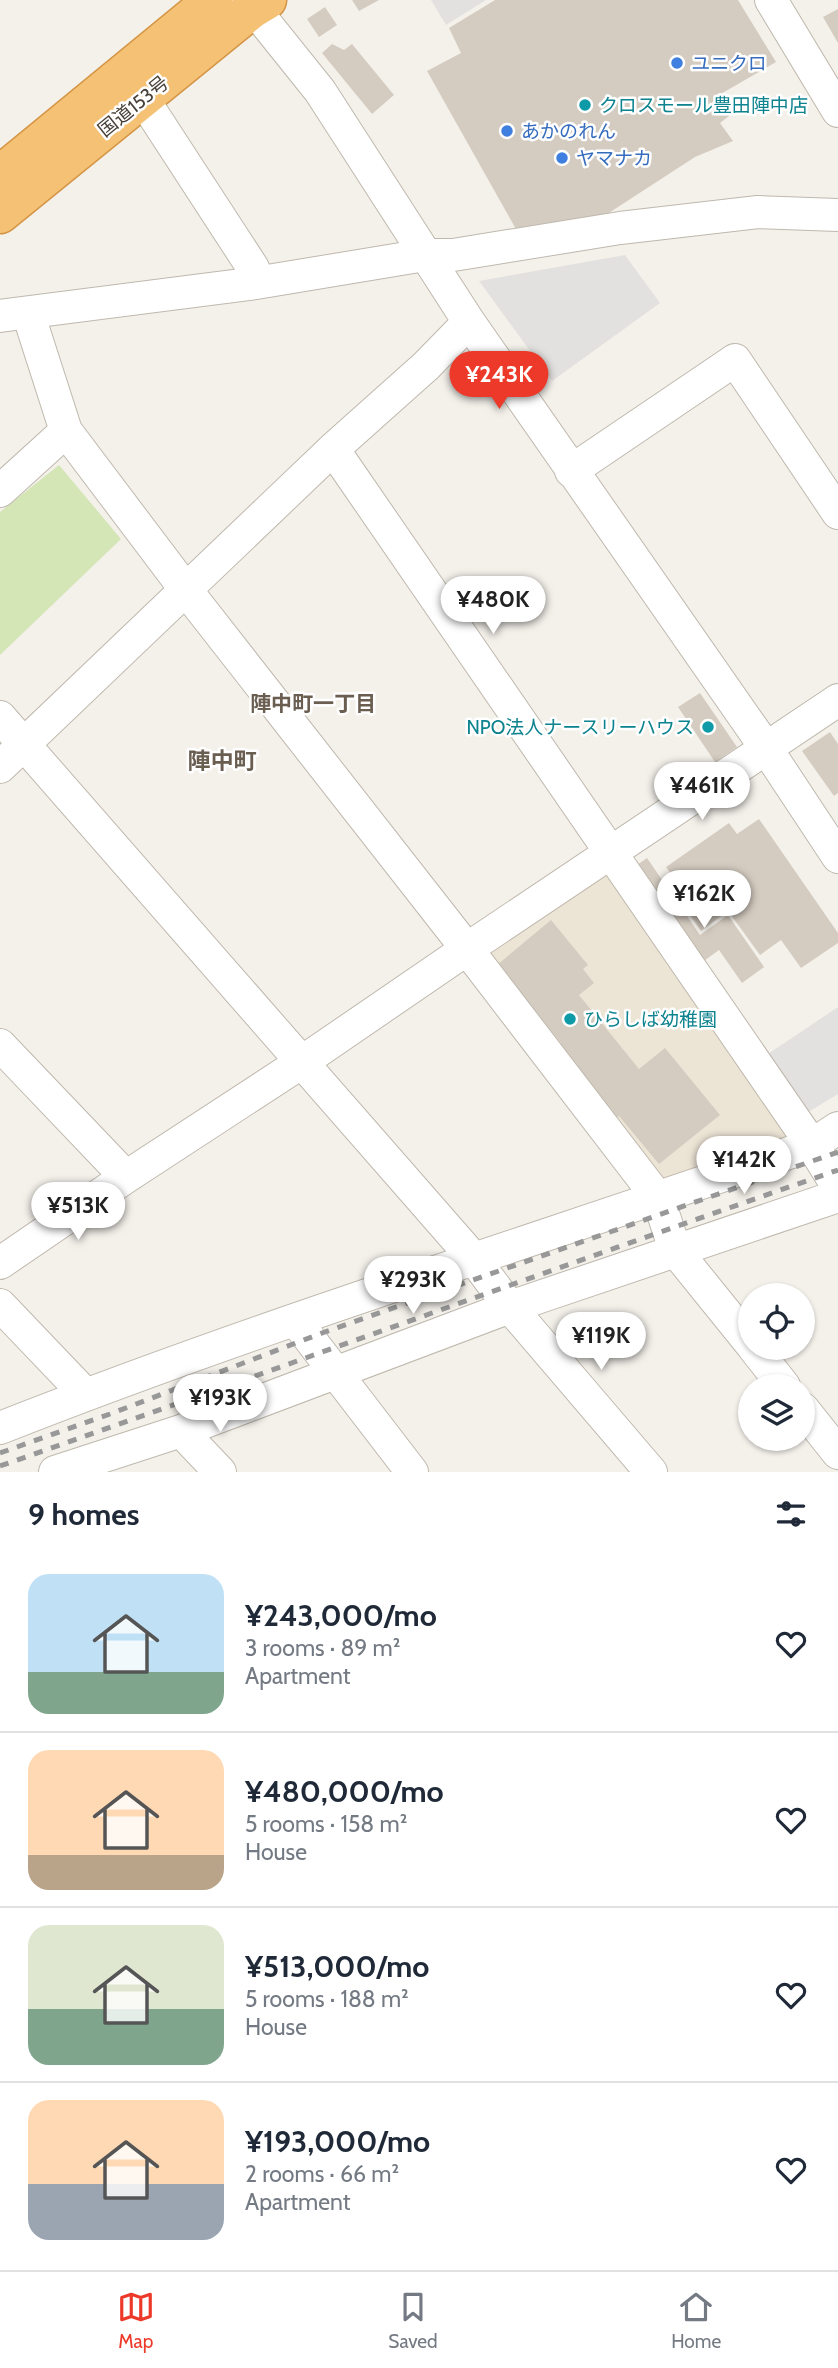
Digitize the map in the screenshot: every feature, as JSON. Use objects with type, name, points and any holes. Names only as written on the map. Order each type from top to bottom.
[{"type":"highway","name":"国道153号","points":[[0,175],[213,0]]},
{"type":"highway","name":"国道153号","points":[[0,214],[143,99],[255,3]]},
{"type":"street","points":[[771,0],[838,111]]},
{"type":"street","points":[[255,3],[320,92],[469,322],[766,748],[838,857]]},
{"type":"street","points":[[143,99],[253,268],[256,283]]},
{"type":"street","points":[[738,1329],[675,1250],[658,1198],[467,948],[186,590],[66,431],[14,314],[256,283],[425,255],[453,255],[620,228],[758,212],[837,215]]},
{"type":"street","points":[[0,766],[332,449],[426,366],[469,322]]},
{"type":"street","points":[[571,471],[734,360],[834,498]]},
{"type":"street","points":[[0,491],[66,431]]},
{"type":"street","points":[[332,449],[609,852],[825,1137],[838,1187]]},
{"type":"street","points":[[0,1263],[838,700]]},
{"type":"street","points":[[0,718],[474,1259],[510,1307],[651,1472]]},
{"type":"street","points":[[0,1045],[126,1177]]},
{"type":"street","points":[[0,1428],[85,1394],[658,1198],[825,1137]]},
{"type":"street","points":[[55,1472],[181,1431],[510,1307],[838,1196]]},
{"type":"street","points":[[0,1305],[85,1394]]},
{"type":"street","points":[[296,1321],[412,1472]]},
{"type":"street","points":[[764,1360],[775,1374]]},
{"type":"street","points":[[815,1424],[838,1453]]},
{"type":"street","points":[[181,1431],[220,1472]]},
{"type":"shaded area","points":[[431,0],[486,0],[446,25]]},
{"type":"shaded area","points":[[625,255],[660,303],[552,381],[479,281]]},
{"type":"shaded area","points":[[611,866],[798,1139],[658,1186],[480,956]]},
{"type":"shaded area","points":[[838,1007],[838,1094],[805,1114],[765,1056]]},
{"type":"green space","points":[[59,465],[121,539],[0,655],[0,512]]},
{"type":"building","points":[[352,0],[379,0],[359,11]]},
{"type":"building","name":"クロスモール豊田陣中店","points":[[495,0],[738,0],[776,62],[719,95],[729,116],[720,123],[733,141],[695,157],[598,220],[517,231],[427,71],[461,53],[449,28]]},
{"type":"building","points":[[325,7],[337,25],[319,37],[307,19]]},
{"type":"building","points":[[838,9],[838,43],[823,17]]},
{"type":"building","points":[[332,44],[344,50],[352,44],[394,95],[372,114],[322,53]]},
{"type":"building","name":"NPO法人ナースリーハウス","points":[[700,693],[737,747],[715,762],[678,707]]},
{"type":"building","points":[[830,732],[838,744],[838,793],[834,796],[802,751]]},
{"type":"building","points":[[759,819],[838,933],[838,943],[801,968],[781,940],[760,955],[728,911],[701,931],[673,891],[680,886],[666,867],[729,823],[737,834]]},
{"type":"building","points":[[647,858],[700,935],[728,915],[764,967],[742,983],[719,950],[701,963],[634,867]]},
{"type":"building","name":"ひらしば幼稚園","points":[[551,920],[588,965],[583,969],[594,983],[579,995],[639,1069],[665,1048],[720,1115],[659,1164],[619,1116],[614,1119],[556,1047],[561,1043],[497,965]]},
{"type":"railway","points":[[0,1453],[322,1333],[838,1152]]},
{"type":"railway","points":[[0,1466],[838,1170]]},
{"type":"place","name":"ユニクロ","points":[[677,63]]},
{"type":"place","name":"クロスモール豊田陣中店","points":[[585,105]]},
{"type":"place","name":"あかのれん","points":[[507,131]]},
{"type":"place","name":"ヤマナカ","points":[[562,158]]},
{"type":"place","name":"NPO法人ナースリーハウス","points":[[708,727]]},
{"type":"place","name":"ひらしば幼稚園","points":[[570,1019]]},
{"type":"district","name":"陣中町一丁目","points":[[313,704]]},
{"type":"district","name":"陣中町","points":[[222,761]]}]
